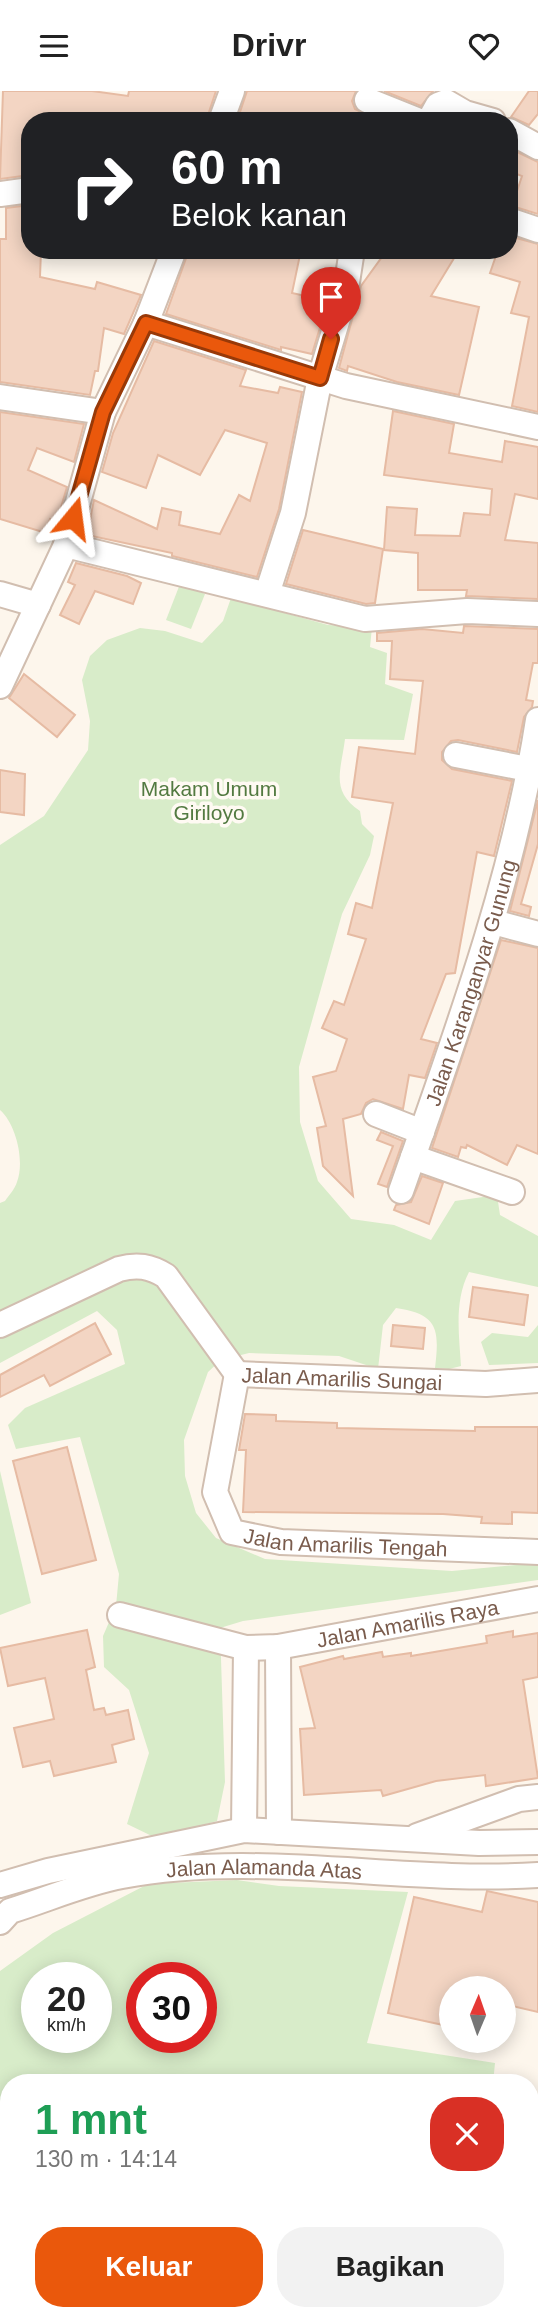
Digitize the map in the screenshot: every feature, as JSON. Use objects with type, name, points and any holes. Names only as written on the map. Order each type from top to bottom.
[{"type":"street","points":[[224,112],[232,91]]},
{"type":"street","points":[[434,112],[438,105],[446,102],[463,112]]},
{"type":"street","points":[[367,104],[391,112]]},
{"type":"street","points":[[518,136],[538,147]]},
{"type":"street","points":[[0,194],[21,191]]},
{"type":"street","points":[[518,223],[538,230]]},
{"type":"street","points":[[0,686],[66,545],[103,412],[146,323],[171,259]]},
{"type":"street","points":[[267,594],[293,513],[320,378],[345,295],[351,259]]},
{"type":"street","points":[[146,323],[320,378],[538,427]]},
{"type":"street","points":[[0,397],[103,412]]},
{"type":"street","points":[[66,545],[366,619],[467,611],[538,614]]},
{"type":"street","points":[[0,594],[38,605]]},
{"type":"street","name":"Jalan Karanganyar Gunung","points":[[401,1191],[493,922],[534,770],[538,720]]},
{"type":"street","points":[[456,755],[534,770]]},
{"type":"street","points":[[493,922],[538,934]]},
{"type":"street","points":[[376,1114],[422,1132]]},
{"type":"street","points":[[413,1157],[512,1192]]},
{"type":"street","name":"Jalan Amarilis Sungai","points":[[0,1325],[119,1269],[138,1266],[154,1268],[166,1276],[237,1374],[486,1384],[538,1380]]},
{"type":"street","name":"Jalan Amarilis Tengah","points":[[237,1374],[215,1492],[232,1532],[281,1542],[538,1552]]},
{"type":"street","name":"Jalan Amarilis Raya","points":[[120,1615],[246,1648],[278,1647],[538,1599]]},
{"type":"street","points":[[278,1647],[279,1832]]},
{"type":"street","points":[[244,1830],[246,1648]]},
{"type":"street","points":[[245,1743],[278,1742]]},
{"type":"street","points":[[406,1840],[519,1799],[538,1797]]},
{"type":"street","name":"Jalan Alamanda Atas","points":[[0,1883],[244,1830],[406,1840],[538,1842]]},
{"type":"street","name":"Jalan Alamanda Atas","points":[[5,1917],[120,1876],[182,1868],[247,1867],[492,1878],[538,1875]]},
{"type":"street","points":[[0,1883],[5,1917]]},
{"type":"green space","points":[[180,584],[205,594],[191,629],[166,620]]},
{"type":"green space","name":"Makam Umum Giriloyo","points":[[231,598],[328,625],[372,627],[370,647],[387,653],[385,684],[413,694],[404,740],[345,739],[340,771],[341,788],[344,796],[360,811],[362,824],[374,836],[370,855],[342,914],[299,1067],[300,1122],[318,1181],[351,1219],[394,1225],[431,1240],[455,1201],[497,1195],[500,1215],[538,1236],[538,1287],[469,1272],[459,1306],[461,1366],[449,1369],[435,1368],[436,1333],[428,1319],[420,1314],[396,1308],[383,1325],[378,1369],[339,1356],[249,1353],[221,1360],[208,1372],[184,1440],[185,1476],[196,1513],[216,1538],[265,1559],[452,1571],[538,1563],[538,1580],[243,1621],[220,1628],[225,1782],[217,1821],[156,1838],[127,1824],[149,1753],[129,1690],[104,1667],[103,1636],[116,1606],[119,1574],[80,1437],[16,1449],[8,1425],[25,1408],[125,1364],[117,1330],[97,1311],[0,1363],[0,1203],[5,1201],[15,1187],[20,1164],[15,1133],[0,1110],[0,845],[44,816],[88,750],[90,721],[82,680],[90,656],[107,640],[140,628],[165,631],[202,643],[223,621]]},
{"type":"green space","points":[[538,1325],[538,1363],[489,1365],[481,1342],[492,1333],[528,1337]]},
{"type":"green space","points":[[0,1471],[31,1603],[0,1615]]},
{"type":"green space","points":[[237,1880],[279,1886],[408,1892],[367,2043],[495,2063],[494,2074],[0,2074],[0,1971],[53,1933],[148,1884]]},
{"type":"building","points":[[3,91],[92,91],[128,96],[129,91],[216,91],[209,112],[21,112],[21,176],[0,179]]},
{"type":"building","points":[[247,91],[356,91],[352,101],[355,109],[361,112],[240,112]]},
{"type":"building","points":[[384,91],[433,91],[421,106]]},
{"type":"building","points":[[529,91],[538,91],[538,114],[529,125],[518,120],[518,112],[514,112]]},
{"type":"building","points":[[518,152],[538,162],[538,214],[518,208],[518,188],[522,176],[518,174]]},
{"type":"building","points":[[21,206],[21,259],[41,259],[40,277],[95,289],[97,282],[141,295],[124,334],[104,328],[98,371],[95,371],[90,395],[0,382],[0,239],[6,239],[6,208]]},
{"type":"building","points":[[518,238],[538,244],[538,412],[512,406],[529,317],[511,313],[520,282],[490,273],[495,259],[518,259]]},
{"type":"building","points":[[186,259],[299,259],[292,293],[328,301],[312,354],[281,347],[281,350],[166,314]]},
{"type":"building","points":[[380,259],[454,259],[431,296],[479,307],[459,395],[397,382],[348,366],[347,371],[339,368],[361,286]]},
{"type":"building","points":[[154,341],[246,370],[240,386],[278,393],[280,387],[302,392],[279,509],[257,577],[172,556],[172,553],[87,535],[94,500],[157,529],[162,508],[181,512],[179,525],[220,534],[239,495],[250,501],[267,443],[225,430],[200,475],[158,455],[146,488],[102,472],[113,433]]},
{"type":"building","points":[[393,411],[454,424],[449,453],[502,462],[505,441],[538,447],[538,499],[515,494],[505,540],[538,543],[538,599],[466,596],[467,590],[418,590],[418,553],[384,550],[387,507],[417,509],[415,535],[460,536],[464,513],[490,515],[492,489],[384,475]]},
{"type":"building","points":[[0,412],[84,424],[74,462],[37,448],[28,470],[67,487],[57,521],[50,519],[46,533],[0,519]]},
{"type":"building","points":[[303,530],[383,549],[375,603],[366,604],[286,584]]},
{"type":"building","points":[[76,563],[127,576],[141,583],[133,604],[95,591],[79,624],[60,615],[75,585],[68,582]]},
{"type":"building","points":[[464,626],[538,629],[538,663],[533,663],[526,700],[533,701],[532,707],[524,717],[517,752],[458,740],[451,741],[442,752],[442,760],[452,769],[512,781],[494,856],[477,852],[455,973],[446,974],[421,1039],[437,1043],[425,1078],[409,1075],[403,1109],[373,1099],[366,1103],[361,1114],[343,1119],[353,1196],[323,1166],[317,1128],[326,1126],[313,1077],[336,1071],[347,1039],[322,1028],[334,1001],[344,1005],[366,939],[348,934],[356,903],[372,908],[393,803],[352,797],[359,747],[415,754],[423,681],[390,679],[392,641],[377,641],[377,633],[422,629],[463,633]]},
{"type":"building","points":[[24,674],[75,715],[57,737],[9,698]]},
{"type":"building","points":[[0,770],[25,774],[24,815],[0,812]]},
{"type":"building","points":[[538,800],[538,844],[521,904],[531,907],[529,916],[510,911]]},
{"type":"building","points":[[501,940],[538,948],[538,1154],[517,1145],[507,1165],[467,1145],[466,1148],[461,1147],[458,1157],[432,1148]]},
{"type":"building","points":[[381,1132],[403,1141],[387,1187],[378,1184],[393,1146],[377,1140]]},
{"type":"building","points":[[422,1176],[443,1183],[429,1224],[394,1210],[396,1205],[411,1202]]},
{"type":"building","points":[[473,1287],[528,1295],[524,1325],[469,1317]]},
{"type":"building","points":[[95,1323],[111,1354],[50,1386],[44,1375],[0,1397],[0,1375]]},
{"type":"building","points":[[393,1325],[425,1328],[423,1349],[391,1346]]},
{"type":"building","points":[[245,1414],[276,1415],[276,1421],[337,1423],[337,1428],[475,1431],[475,1427],[538,1427],[538,1513],[512,1512],[512,1524],[481,1523],[482,1517],[443,1514],[243,1512],[246,1450],[239,1450]]},
{"type":"building","points":[[67,1447],[96,1560],[42,1574],[13,1461]]},
{"type":"building","points":[[87,1630],[95,1667],[86,1670],[94,1710],[104,1708],[106,1715],[128,1710],[134,1739],[112,1745],[116,1762],[54,1776],[50,1761],[23,1767],[14,1728],[54,1719],[45,1678],[8,1686],[0,1648]]},
{"type":"building","points":[[513,1631],[513,1637],[538,1633],[538,1677],[523,1680],[538,1778],[486,1786],[485,1775],[436,1781],[383,1796],[381,1790],[304,1795],[300,1729],[315,1728],[300,1667],[343,1656],[344,1659],[382,1652],[383,1657],[411,1653],[411,1656],[487,1643],[486,1636]]},
{"type":"building","points":[[487,1891],[538,1902],[538,2012],[516,2007],[516,1976],[439,1976],[439,2024],[388,2013],[414,1897],[482,1912]]},
{"type":"route","points":[[73,518],[103,412],[146,323],[320,378],[331,339]]}]
